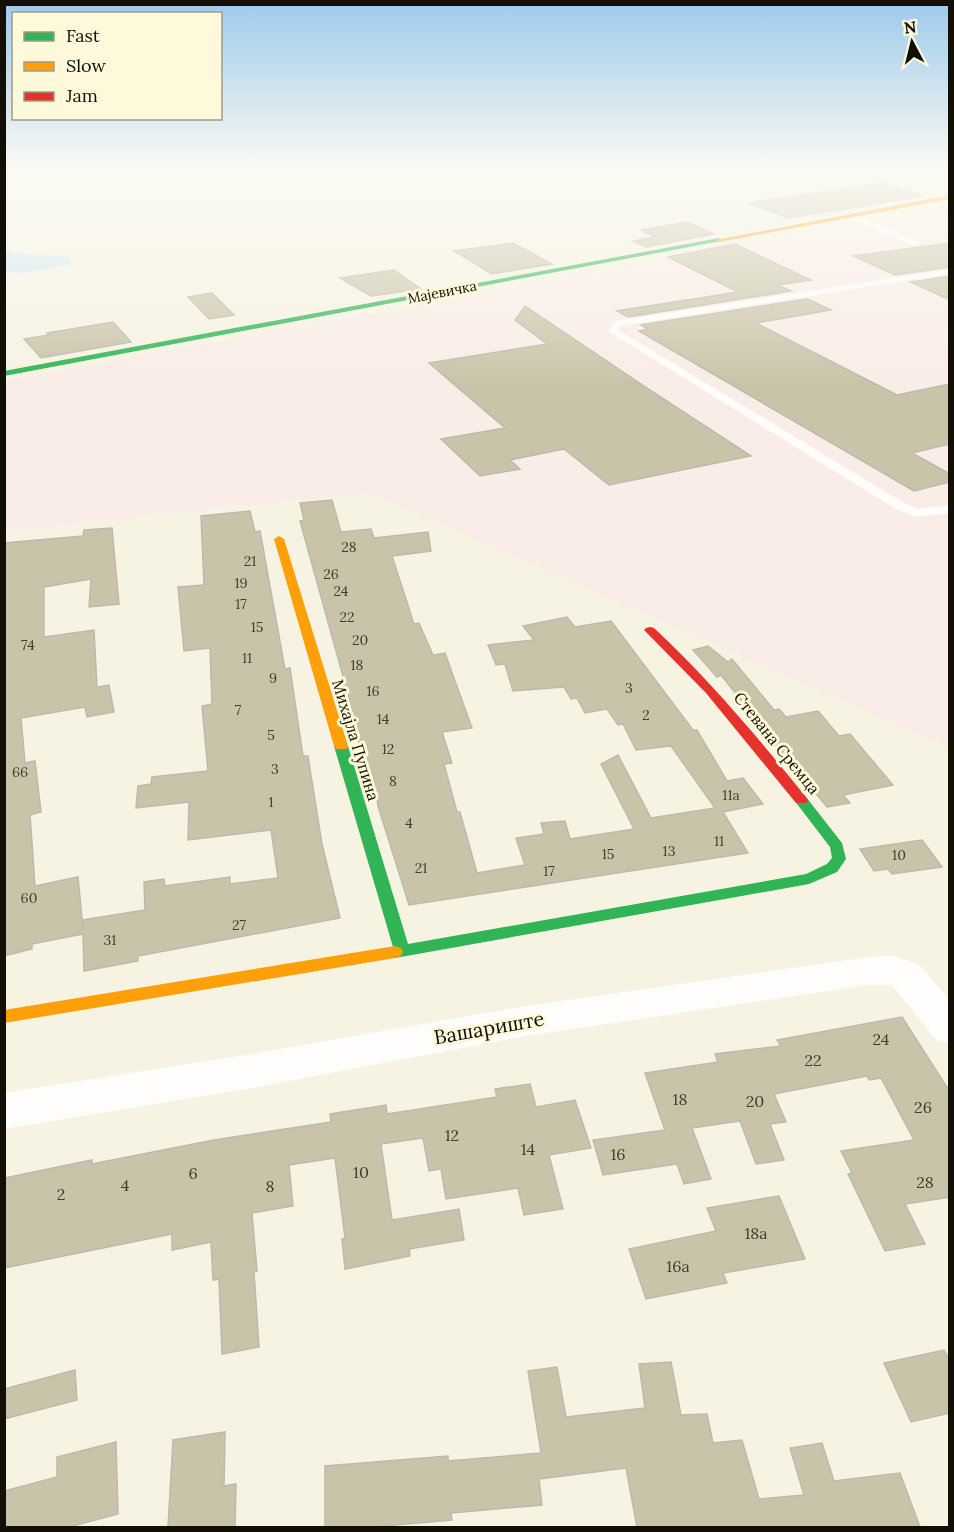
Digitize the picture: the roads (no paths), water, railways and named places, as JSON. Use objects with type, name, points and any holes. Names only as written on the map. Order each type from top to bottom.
[{"type":"street","name":"Мајевичка","points":[[4,374],[714,240]]},
{"type":"street","name":"Михајла Пупина","points":[[279,539],[402,950]]},
{"type":"street","name":"Стевана Сремца","points":[[402,950],[809,879],[832,868],[839,859],[837,846],[725,705],[692,668],[650,630]]},
{"type":"street","points":[[4,1017],[402,950]]},
{"type":"street","name":"Вашариште","points":[[4,1112],[257,1070],[526,1021],[868,971],[896,970],[906,975],[950,1029]]},
{"type":"lane","points":[[909,240],[917,244]]},
{"type":"lane","points":[[950,271],[616,324],[613,331],[900,506],[915,513],[950,509]]},
{"type":"water","points":[[5,252],[68,257],[72,264],[23,273],[5,272]]}]
